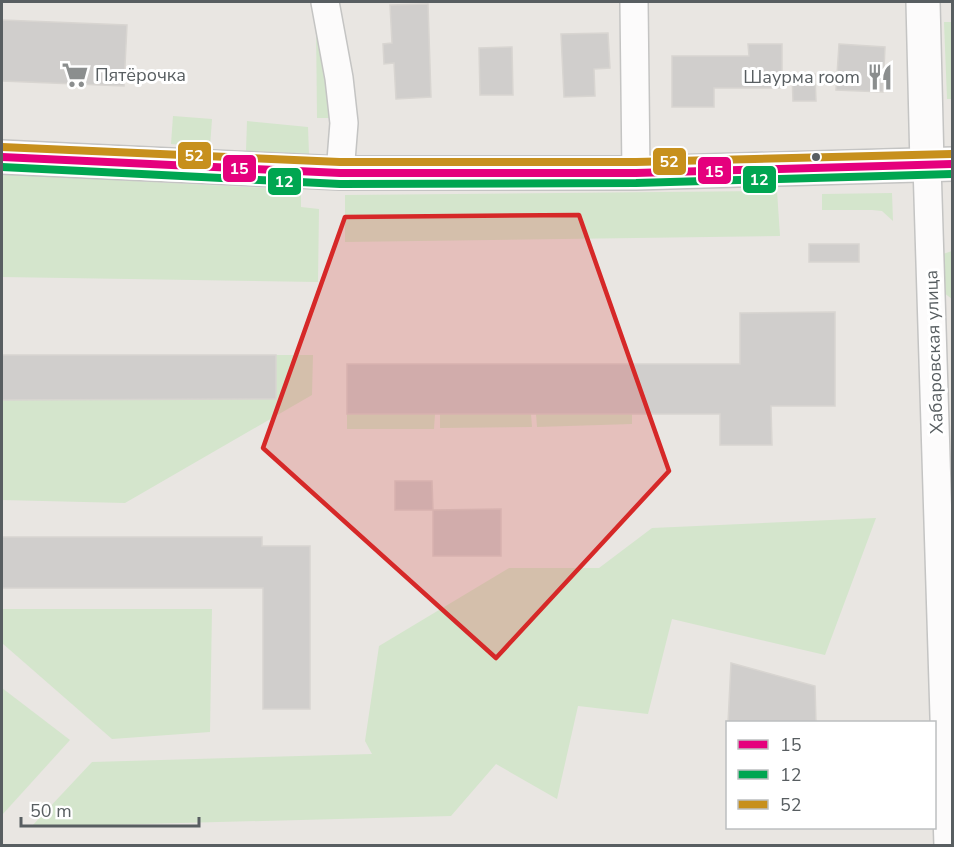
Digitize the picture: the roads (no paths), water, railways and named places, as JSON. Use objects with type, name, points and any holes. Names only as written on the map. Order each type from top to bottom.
[{"type":"main road","name":"Хабаровская улица","points":[[923,2],[940,164]]},
{"type":"main road","points":[[2,157],[340,173],[636,174],[940,164]]},
{"type":"street","points":[[325,2],[339,78],[344,123],[340,173]]},
{"type":"street","points":[[634,2],[636,174]]},
{"type":"street","name":"Хабаровская улица","points":[[940,164],[948,846]]},
{"type":"place","name":"Пятёрочка","points":[[75,75]]},
{"type":"place","name":"Шаурма room","points":[[880,77]]}]
